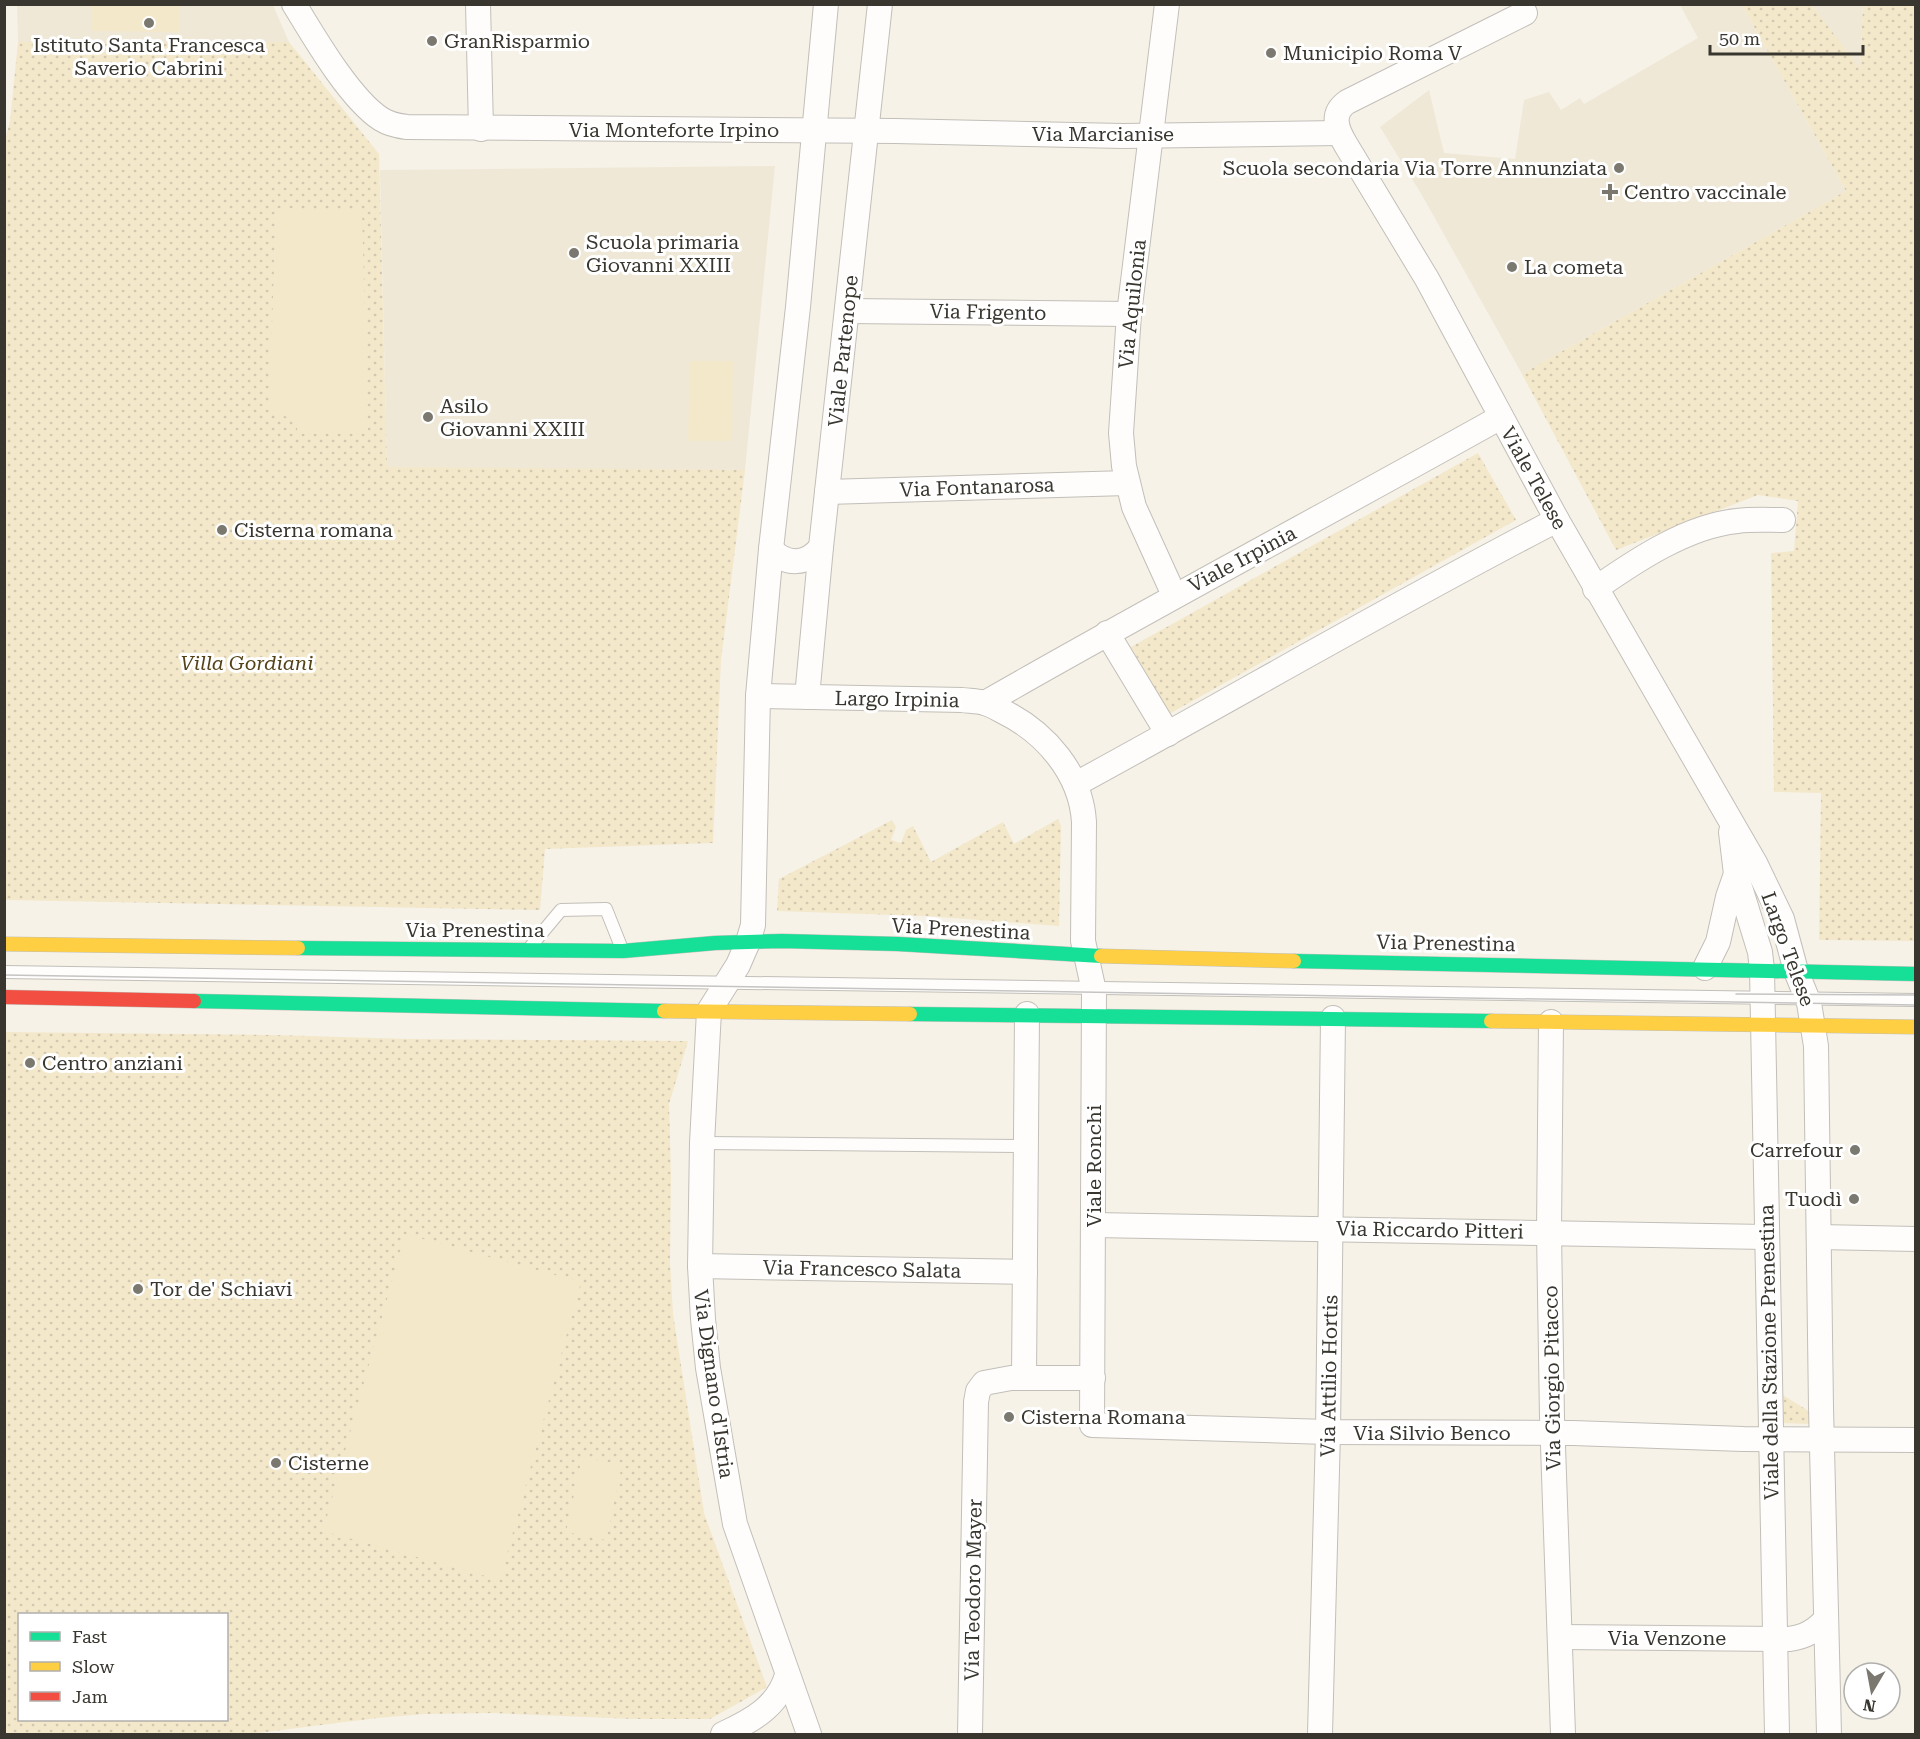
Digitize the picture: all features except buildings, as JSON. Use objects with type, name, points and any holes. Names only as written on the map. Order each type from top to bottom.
[{"type":"main road","name":"Via Prenestina","points":[[4,944],[623,951],[748,942],[891,944],[1085,956],[1916,974]]},
{"type":"main road","points":[[4,997],[709,1011],[1916,1027]]},
{"type":"street","name":"Via Monteforte Irpino","points":[[294,4],[312,34],[363,104],[383,121],[398,126],[481,129],[867,131]]},
{"type":"street","points":[[478,4],[481,129]]},
{"type":"street","points":[[709,1011],[738,965],[753,925],[758,696],[826,4]]},
{"type":"street","name":"Viale Partenope","points":[[807,697],[880,4]]},
{"type":"street","name":"Via Aquilonia","points":[[1167,4],[1129,314],[1121,433],[1127,483],[1134,507],[1174,595]]},
{"type":"street","points":[[1339,133],[1336,120],[1338,110],[1345,104],[1526,13]]},
{"type":"street","name":"Via Marcianise","points":[[867,131],[1152,135],[1339,133]]},
{"type":"street","name":"Viale Telese","points":[[1339,133],[1427,279],[1595,589],[1731,824]]},
{"type":"street","name":"Via Frigento","points":[[848,311],[1129,314]]},
{"type":"street","name":"Viale Irpinia","points":[[985,703],[1174,595],[1501,417]]},
{"type":"street","name":"Via Fontanarosa","points":[[827,492],[1127,483]]},
{"type":"street","points":[[1076,784],[1355,628],[1557,520]]},
{"type":"street","points":[[1595,589],[1646,554],[1701,529],[1735,521],[1783,520]]},
{"type":"street","points":[[771,549],[779,558],[795,562],[806,560],[821,547]]},
{"type":"street","points":[[1107,633],[1168,734]]},
{"type":"street","name":"Largo Irpinia","points":[[758,696],[962,700],[985,703],[1018,719],[1040,735],[1054,750],[1076,784],[1082,804],[1085,956]]},
{"type":"street","name":"Largo Telese","points":[[1731,824],[1736,874],[1760,952],[1761,970]]},
{"type":"street","name":"Largo Telese","points":[[1731,824],[1755,863],[1782,919],[1814,1026]]},
{"type":"street","name":"Largo Telese","points":[[1705,968],[1718,942],[1730,889],[1736,874]]},
{"type":"street","name":"Viale Ronchi","points":[[1085,956],[1093,988],[1095,1015],[1092,1425]]},
{"type":"street","name":"Viale della Stazione Prenestina","points":[[1761,970],[1777,1734]]},
{"type":"street","name":"Via Dignano d'Istria","points":[[709,1011],[702,1143],[700,1266],[702,1319],[708,1368],[731,1506],[740,1541],[809,1734]]},
{"type":"street","points":[[1027,1014],[1024,1377],[1093,1378]]},
{"type":"street","name":"Via Attilio Hortis","points":[[1320,1734],[1328,1432],[1333,1018]]},
{"type":"street","name":"Via Giorgio Pitacco","points":[[1551,1022],[1549,1232],[1552,1433],[1563,1734]]},
{"type":"street","points":[[1814,1026],[1829,1734]]},
{"type":"street","name":"Via Riccardo Pitteri","points":[[1094,1225],[1766,1237]]},
{"type":"street","points":[[1819,1237],[1916,1239]]},
{"type":"street","name":"Via Francesco Salata","points":[[700,1266],[1025,1272]]},
{"type":"street","name":"Via Teodoro Mayer","points":[[970,1734],[976,1402],[980,1387],[984,1383],[1024,1377]]},
{"type":"street","name":"Via Silvio Benco","points":[[1092,1425],[1328,1432],[1552,1433],[1822,1440],[1916,1440]]},
{"type":"street","name":"Via Venzone","points":[[1560,1637],[1774,1639],[1802,1637],[1814,1631],[1826,1619]]},
{"type":"street","points":[[723,1734],[757,1715],[774,1701],[787,1675]]},
{"type":"lane","points":[[528,950],[561,910],[606,909],[623,951]]},
{"type":"lane","points":[[4,972],[1916,1000]]},
{"type":"lane","points":[[702,1143],[1027,1146]]},
{"type":"shaded area","name":"Istituto Santa Francesca Saverio Cabrini","points":[[17,5],[273,5],[289,42],[18,42]]},
{"type":"shaded area","name":"Scuola secondaria Via Torre Annunziata","points":[[1680,5],[1742,5],[1846,191],[1522,374],[1423,197],[1380,127],[1429,90],[1444,153],[1515,159],[1524,100],[1549,92],[1561,110],[1580,98],[1584,104],[1698,38]]},
{"type":"shaded area","points":[[1812,5],[1863,5],[1860,70]]},
{"type":"shaded area","name":"Scuola primaria Giovanni XXIII","points":[[775,166],[745,470],[387,468],[380,170]]},
{"type":"green space","points":[[91,5],[179,5],[179,32],[91,31]]},
{"type":"green space","points":[[1742,5],[1812,5],[1860,69],[1863,5],[1915,5],[1915,941],[1819,940],[1821,793],[1774,792],[1771,553],[1794,551],[1798,501],[1758,495],[1616,550],[1522,374],[1846,191]]},
{"type":"green space","name":"Villa Gordiani","points":[[18,42],[289,42],[379,154],[387,467],[745,470],[721,660],[713,843],[545,849],[540,910],[5,900],[4,143],[10,121]]},
{"type":"green space","points":[[276,208],[362,211],[368,433],[298,434],[296,422],[281,414],[269,414]]},
{"type":"green space","points":[[690,361],[733,361],[732,441],[688,441]]},
{"type":"green space","points":[[1478,453],[1516,520],[1169,714],[1131,647]]},
{"type":"green space","points":[[1058,819],[1061,826],[1059,926],[926,916],[777,911],[779,879],[892,820],[896,827],[891,840],[901,843],[906,830],[913,826],[931,862],[1003,822],[1014,844]]},
{"type":"green space","points":[[5,1032],[688,1041],[669,1104],[670,1262],[673,1314],[704,1513],[767,1687],[710,1719],[633,1719],[493,1713],[425,1714],[250,1734],[5,1734]]},
{"type":"green space","points":[[405,1234],[581,1282],[500,1580],[323,1531]]},
{"type":"green space","points":[[1778,1392],[1815,1415],[1810,1424],[1780,1423]]},
{"type":"green space","points":[[582,1457],[622,1465],[606,1540],[566,1532]]},
{"type":"tram line","points":[[4,975],[1916,1005]]},
{"type":"tram line","points":[[1736,994],[1916,995]]},
{"type":"traffic: fast","points":[[298,948],[623,951],[715,943],[782,941],[898,944],[1101,956]]},
{"type":"traffic: fast","points":[[1294,961],[1916,974]]},
{"type":"traffic: fast","points":[[194,1001],[664,1011]]},
{"type":"traffic: fast","points":[[910,1014],[1491,1021]]},
{"type":"traffic: slow","points":[[4,944],[298,948]]},
{"type":"traffic: slow","points":[[1101,956],[1294,961]]},
{"type":"traffic: slow","points":[[664,1011],[910,1014]]},
{"type":"traffic: slow","points":[[1491,1021],[1916,1027]]},
{"type":"traffic: jam","points":[[4,997],[194,1001]]},
{"type":"place","name":"Istituto Santa Francesca Saverio Cabrini","points":[[149,23]]},
{"type":"place","name":"GranRisparmio","points":[[432,41]]},
{"type":"place","name":"Municipio Roma V","points":[[1271,53]]},
{"type":"place","name":"Scuola secondaria Via Torre Annunziata","points":[[1619,168]]},
{"type":"place","name":"Centro vaccinale","points":[[1610,192]]},
{"type":"place","name":"Scuola primaria Giovanni XXIII","points":[[574,253]]},
{"type":"place","name":"La cometa","points":[[1512,267]]},
{"type":"place","name":"Asilo Giovanni XXIII","points":[[428,417]]},
{"type":"place","name":"Cisterna romana","points":[[222,530]]},
{"type":"place","name":"Centro anziani","points":[[30,1063]]},
{"type":"place","name":"Carrefour","points":[[1855,1150]]},
{"type":"place","name":"Tuodì","points":[[1854,1199]]},
{"type":"place","name":"Tor de' Schiavi","points":[[138,1289]]},
{"type":"place","name":"Cisterna Romana","points":[[1009,1417]]},
{"type":"place","name":"Cisterne","points":[[276,1463]]}]
